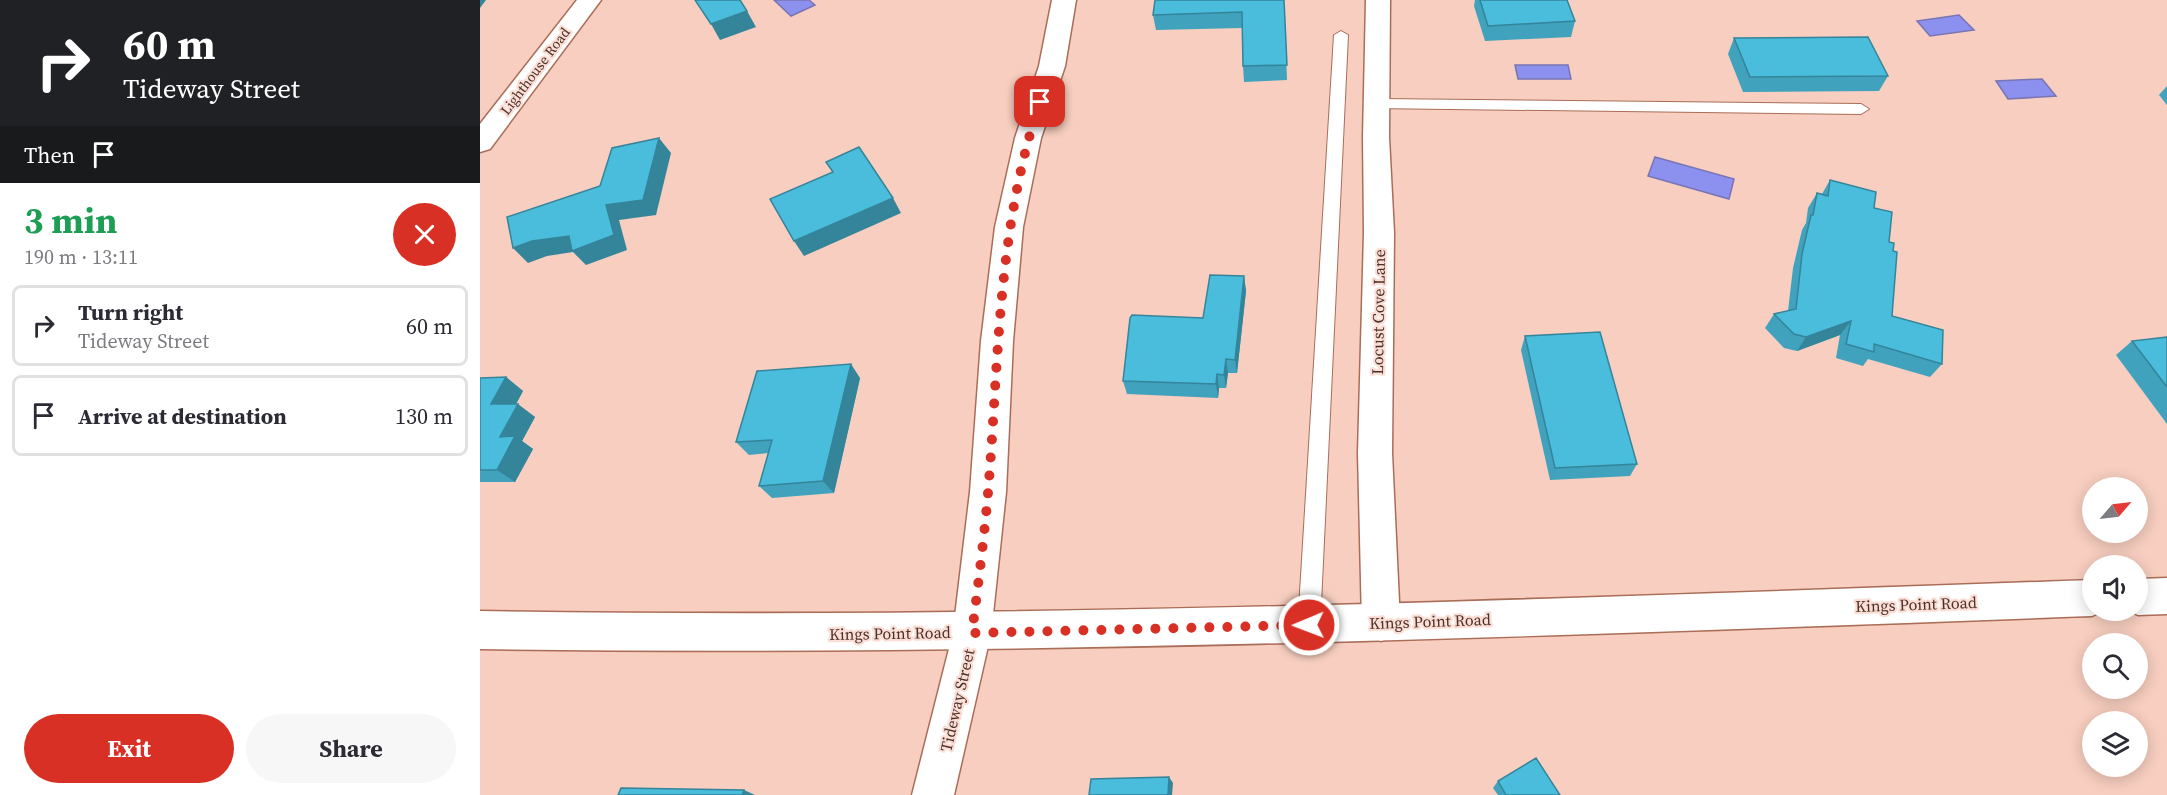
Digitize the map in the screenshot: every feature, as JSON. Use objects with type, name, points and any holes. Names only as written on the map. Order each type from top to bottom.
[{"type":"street","name":"Lighthouse Road","points":[[480,143],[589,0]]},
{"type":"street","name":"Tideway Street","points":[[933,795],[972,633],[988,492],[997,340],[1009,227],[1028,138],[1052,66],[1064,0]]},
{"type":"street","name":"Locust Cove Lane","points":[[1378,0],[1379,233],[1375,453],[1382,623]]},
{"type":"street","points":[[2148,597],[2167,596]]},
{"type":"street","name":"Kings Point Road","points":[[480,630],[691,635],[972,633],[1382,623],[2082,598]]},
{"type":"lane","points":[[1309,625],[1341,35]]},
{"type":"lane","points":[[1377,104],[1861,109]]},
{"type":"water","points":[[774,0],[809,0],[815,5],[791,16]]},
{"type":"water","points":[[1959,15],[1974,30],[1930,36],[1917,21]]},
{"type":"water","points":[[1515,65],[1568,65],[1571,79],[1518,79]]},
{"type":"water","points":[[2042,79],[2056,96],[2008,99],[1996,81]]},
{"type":"water","points":[[1655,157],[1734,179],[1729,199],[1648,176]]},
{"type":"building","points":[[695,0],[740,0],[747,11],[711,24]]},
{"type":"building","points":[[1155,0],[1284,0],[1287,65],[1243,66],[1242,12],[1153,15]]},
{"type":"building","points":[[1480,0],[1567,0],[1575,21],[1488,26]]},
{"type":"building","points":[[1868,37],[1888,76],[1750,77],[1734,38]]},
{"type":"building","points":[[659,138],[643,200],[606,205],[614,235],[572,251],[569,236],[532,241],[513,248],[507,217],[600,186],[612,148]]},
{"type":"building","points":[[859,147],[893,198],[794,241],[770,199],[833,172],[826,162]]},
{"type":"building","points":[[1830,180],[1876,192],[1874,208],[1892,212],[1889,242],[1894,243],[1893,251],[1897,252],[1892,316],[1943,330],[1942,364],[1874,344],[1874,352],[1846,344],[1851,321],[1806,337],[1794,334],[1774,314],[1796,309],[1802,254],[1811,215],[1813,215],[1817,193],[1828,196]]},
{"type":"building","points":[[1210,275],[1244,276],[1235,360],[1226,359],[1224,375],[1217,374],[1216,384],[1123,381],[1132,315],[1203,318]]},
{"type":"building","points":[[1600,332],[1637,464],[1555,468],[1525,336]]},
{"type":"building","points":[[2167,337],[2167,387],[2132,341]]},
{"type":"building","points":[[851,364],[823,481],[759,486],[772,440],[736,442],[757,371]]},
{"type":"building","points":[[506,377],[491,404],[518,404],[500,437],[515,436],[497,470],[480,470],[480,378]]},
{"type":"building","points":[[1536,758],[1560,795],[1506,795],[1498,781]]},
{"type":"building","points":[[1169,777],[1168,795],[1089,795],[1091,779]]},
{"type":"building","points":[[621,788],[744,790],[742,795],[618,795]]},
{"type":"route","points":[[1040,102],[1028,138],[1009,227],[997,340],[988,492],[972,633],[1309,625]]}]
